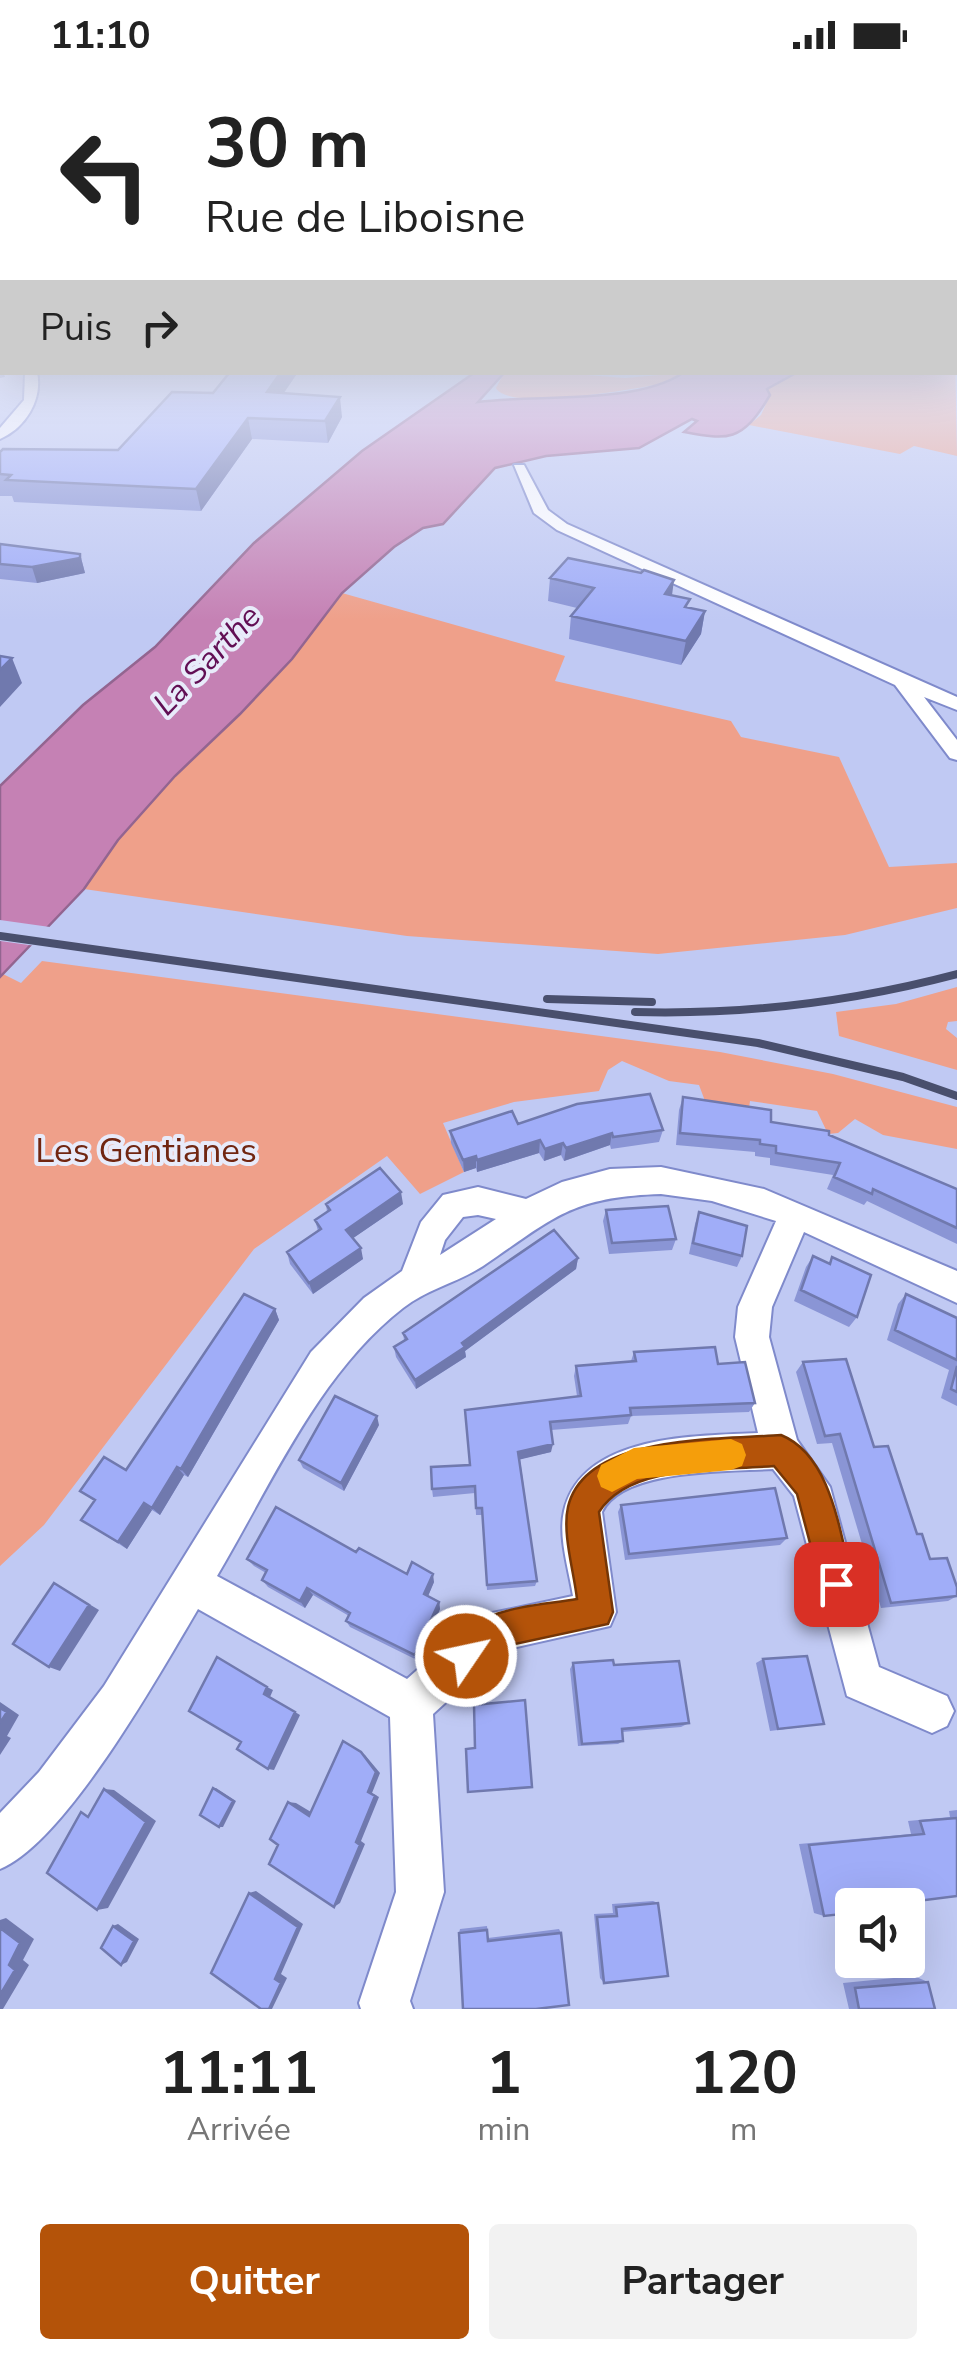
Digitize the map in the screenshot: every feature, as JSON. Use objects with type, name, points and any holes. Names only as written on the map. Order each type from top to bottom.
[{"type":"street","points":[[518,468],[542,513],[562,526],[957,704]]},
{"type":"street","points":[[902,681],[957,754]]},
{"type":"street","points":[[0,1846],[55,1788],[119,1701],[323,1364],[358,1326],[414,1282],[452,1268],[526,1213],[582,1190],[668,1179],[729,1191],[794,1215],[957,1287]]},
{"type":"street","points":[[414,1282],[432,1232],[454,1206],[478,1201],[526,1213]]},
{"type":"street","points":[[794,1215],[755,1308],[752,1337],[781,1450],[811,1486],[862,1682],[932,1711]]},
{"type":"street","points":[[411,1704],[493,1631],[596,1612],[583,1509],[599,1484],[634,1464],[781,1450]]},
{"type":"street","points":[[191,1583],[411,1704]]},
{"type":"street","points":[[388,2009],[384,2003],[420,1892],[411,1704]]},
{"type":"green space","points":[[824,439],[957,439],[957,456],[914,446],[900,454]]},
{"type":"green space","points":[[342,593],[565,656],[555,681],[731,721],[741,737],[839,757],[889,867],[957,863],[957,908],[845,935],[658,954],[407,936],[84,889],[118,840],[175,776],[292,659]]},
{"type":"green space","name":"Les Gentianes","points":[[42,961],[720,1052],[833,1074],[957,1107],[957,1149],[883,1135],[855,1119],[838,1133],[828,1134],[817,1111],[750,1101],[749,1108],[705,1101],[699,1085],[669,1081],[622,1061],[608,1070],[599,1091],[514,1102],[443,1123],[464,1172],[420,1194],[387,1156],[254,1249],[44,1525],[0,1566],[0,977],[3,974],[21,983]]},
{"type":"green space","points":[[957,987],[957,1021],[948,1022],[946,1029],[957,1038],[957,1070],[839,1036],[836,1012],[896,1004]]},
{"type":"water","name":"La Sarthe","points":[[379,439],[655,439],[639,448],[546,456],[495,468],[443,524],[423,528],[394,547],[342,593],[292,659],[175,776],[118,840],[84,889],[0,977],[0,786],[83,705],[155,647],[254,543]]},
{"type":"pier","points":[[0,920],[57,928],[36,946],[0,941]]},
{"type":"building","points":[[128,439],[232,439],[196,489],[6,480],[11,475],[0,474],[3,449],[118,450]]},
{"type":"building","points":[[0,544],[80,554],[80,558],[32,567],[0,564]]},
{"type":"building","points":[[568,558],[641,573],[644,570],[674,580],[665,594],[690,599],[685,607],[705,611],[686,641],[571,616],[594,588],[550,578]]},
{"type":"building","points":[[0,656],[12,658],[0,670]]},
{"type":"building","points":[[650,1094],[663,1130],[613,1137],[612,1133],[566,1148],[563,1143],[545,1149],[540,1140],[477,1160],[476,1156],[463,1160],[450,1131],[512,1111],[518,1124],[577,1104]]},
{"type":"building","points":[[683,1097],[771,1110],[771,1122],[829,1131],[829,1135],[957,1189],[957,1228],[873,1189],[872,1194],[834,1177],[840,1163],[776,1153],[776,1146],[760,1144],[760,1140],[680,1133]]},
{"type":"building","points":[[380,1168],[401,1192],[346,1230],[361,1248],[309,1283],[287,1252],[321,1229],[315,1220],[330,1210],[326,1204]]},
{"type":"building","points":[[668,1206],[676,1239],[612,1243],[606,1210]]},
{"type":"building","points":[[699,1212],[747,1226],[742,1256],[693,1243]]},
{"type":"building","points":[[554,1230],[578,1258],[462,1343],[465,1347],[415,1380],[394,1347],[407,1339],[403,1333]]},
{"type":"building","points":[[813,1256],[830,1264],[832,1257],[871,1275],[857,1317],[801,1290]]},
{"type":"building","points":[[244,1294],[275,1309],[181,1469],[177,1467],[152,1508],[144,1503],[118,1542],[81,1520],[95,1500],[80,1491],[104,1457],[126,1470]]},
{"type":"building","points":[[906,1294],[957,1318],[957,1360],[895,1330]]},
{"type":"building","points":[[715,1347],[718,1364],[745,1362],[755,1403],[630,1408],[631,1415],[550,1422],[553,1444],[518,1452],[537,1581],[487,1585],[482,1508],[476,1508],[475,1486],[432,1489],[431,1467],[470,1465],[465,1410],[581,1396],[576,1366],[636,1361],[634,1352]]},
{"type":"building","points":[[846,1359],[874,1447],[888,1446],[917,1534],[922,1534],[930,1559],[947,1558],[957,1596],[891,1603],[840,1434],[825,1436],[803,1362]]},
{"type":"building","points":[[957,1366],[957,1392],[951,1389]]},
{"type":"building","points":[[335,1396],[377,1416],[341,1483],[299,1460]]},
{"type":"building","points":[[775,1488],[787,1538],[629,1554],[621,1505]]},
{"type":"building","points":[[276,1507],[356,1552],[359,1548],[407,1574],[412,1562],[433,1574],[424,1594],[439,1602],[415,1655],[346,1621],[350,1613],[307,1588],[300,1601],[262,1580],[267,1570],[247,1559]]},
{"type":"building","points":[[54,1583],[89,1605],[49,1667],[13,1644]]},
{"type":"building","points":[[807,1656],[824,1724],[778,1729],[763,1659]]},
{"type":"building","points":[[217,1657],[267,1687],[264,1694],[295,1712],[268,1769],[237,1749],[241,1742],[189,1711]]},
{"type":"building","points":[[613,1660],[614,1665],[679,1661],[689,1723],[622,1729],[623,1741],[582,1744],[573,1663]]},
{"type":"building","points":[[525,1700],[532,1787],[468,1792],[466,1749],[475,1748],[474,1705]]},
{"type":"building","points":[[343,1741],[361,1752],[376,1772],[368,1792],[375,1796],[334,1907],[269,1864],[278,1845],[270,1839],[288,1802],[309,1816]]},
{"type":"building","points":[[213,1788],[233,1801],[219,1827],[200,1815]]},
{"type":"building","points":[[104,1789],[146,1822],[97,1910],[47,1873],[81,1812],[88,1817]]},
{"type":"building","points":[[957,1818],[957,1896],[925,1900],[925,1888],[835,1888],[835,1915],[824,1916],[809,1845],[924,1834],[920,1821]]},
{"type":"building","points":[[249,1893],[298,1927],[275,1979],[281,1983],[269,2009],[261,2009],[211,1973]]},
{"type":"building","points":[[658,1903],[668,1976],[604,1983],[597,1917],[617,1916],[616,1907]]},
{"type":"building","points":[[113,1926],[134,1941],[121,1965],[101,1948]]},
{"type":"building","points":[[0,1928],[20,1943],[9,1965],[15,1970],[0,1995]]},
{"type":"building","points":[[487,1930],[488,1941],[561,1933],[569,2005],[463,2009],[459,1933]]},
{"type":"building","points":[[928,1982],[935,2009],[859,2009],[855,1988]]},
{"type":"railway","points":[[0,936],[758,1043],[903,1077],[957,1096]]},
{"type":"railway","points":[[635,1012],[798,1005],[957,974]]},
{"type":"railway","points":[[547,999],[652,1002]]},
{"type":"slow traffic","points":[[612,1476],[634,1464],[731,1455]]},
{"type":"route","points":[[466,1656],[493,1631],[596,1612],[583,1509],[599,1484],[634,1464],[781,1450],[811,1486],[836,1584]]}]
